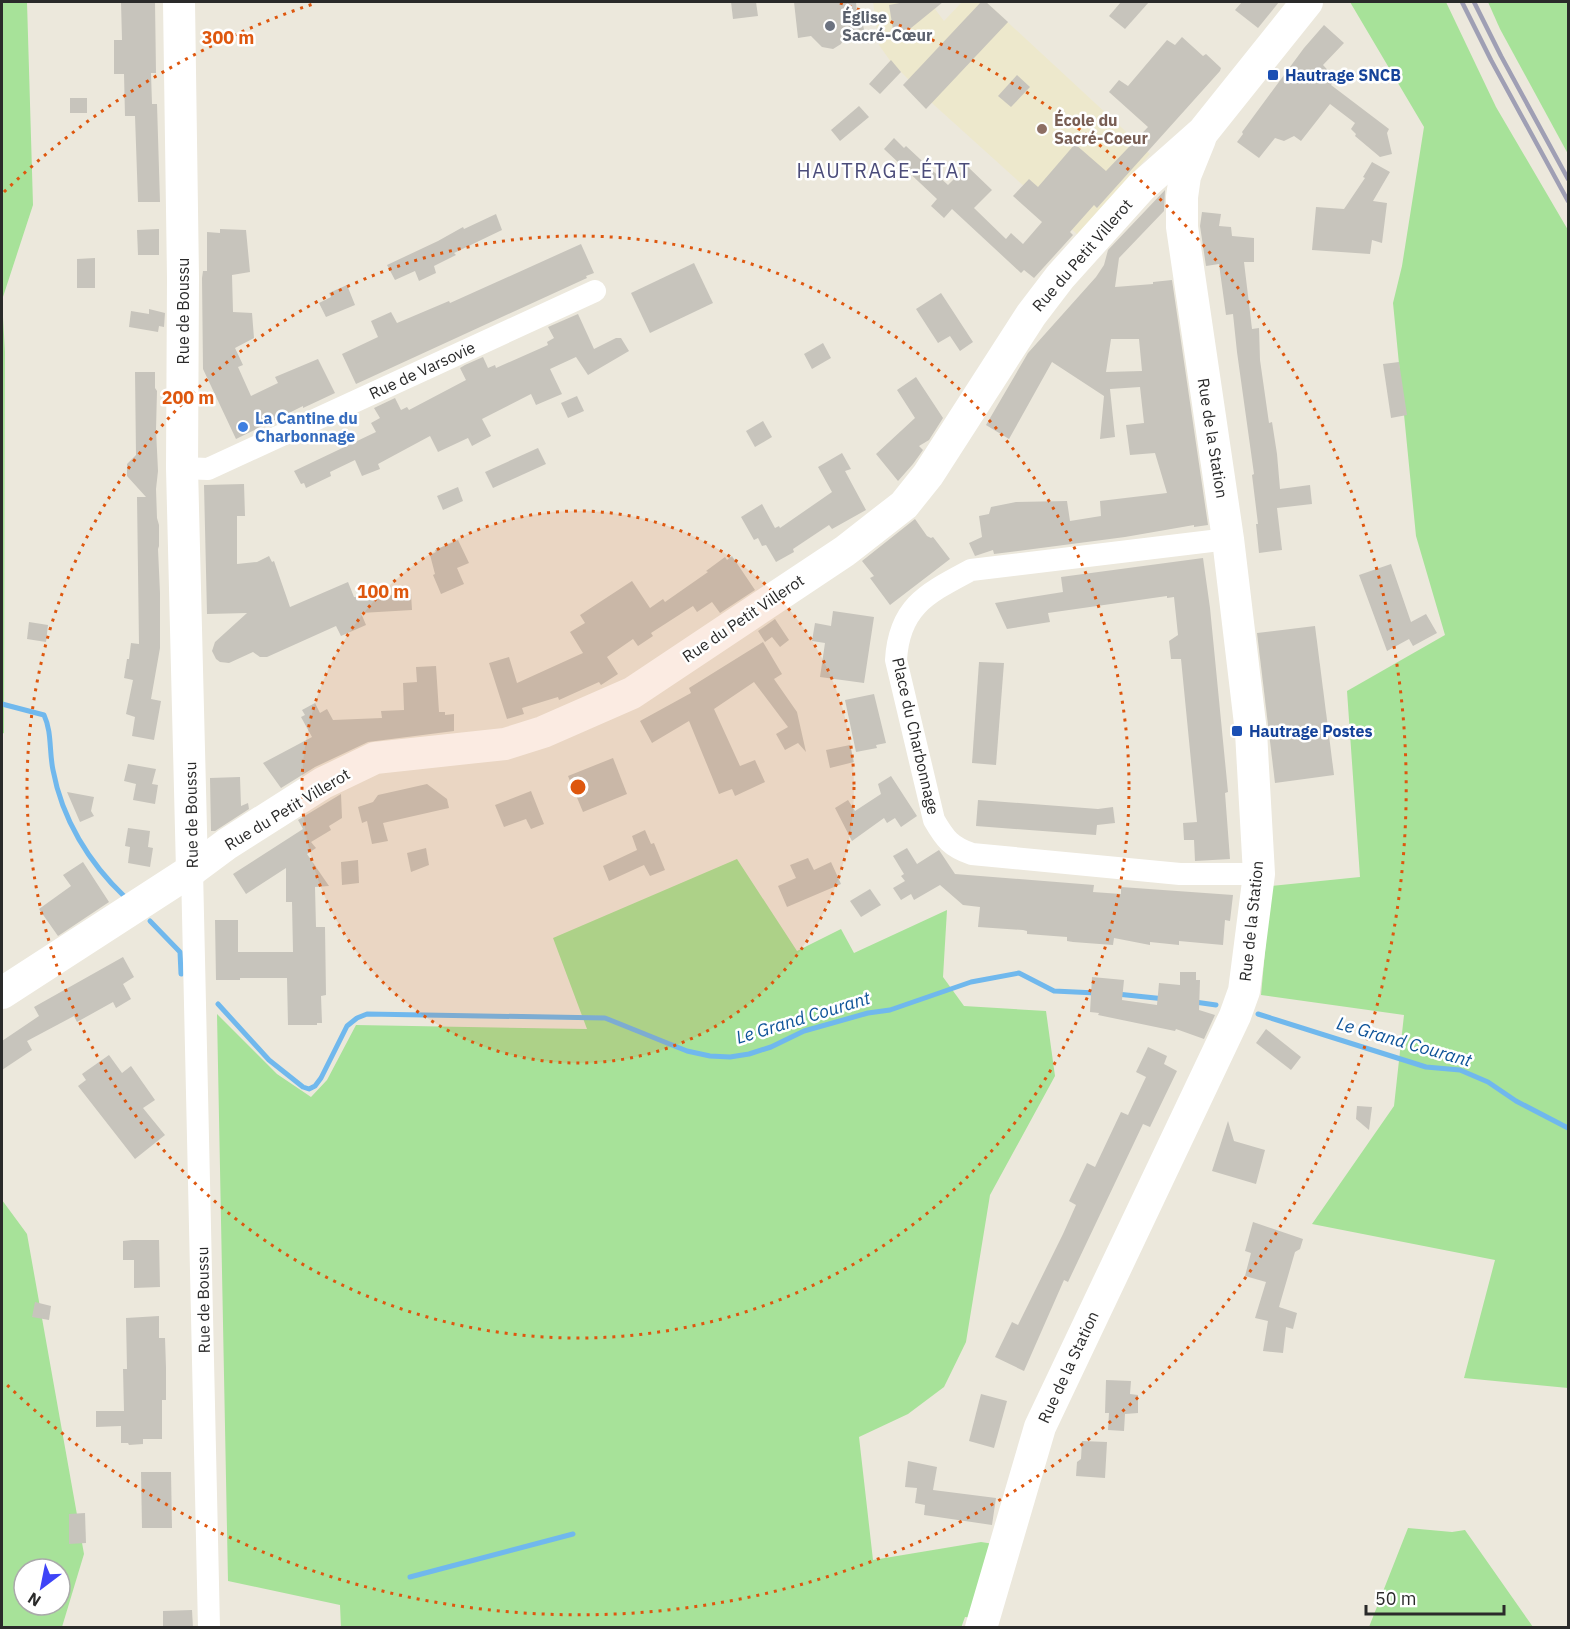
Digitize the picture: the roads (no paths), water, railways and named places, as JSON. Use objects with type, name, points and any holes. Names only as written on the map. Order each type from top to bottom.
[{"type":"street","name":"Rue de Boussu","points":[[179,2],[183,278],[182,468],[209,1628]]},
{"type":"street","name":"Rue du Petit Villerot","points":[[2,993],[323,783],[375,758],[505,744],[543,732],[632,693],[845,551],[903,505],[928,475],[1031,315],[1060,277],[1141,187],[1203,132],[1307,2]]},
{"type":"street","name":"Rue de la Station","points":[[981,1628],[1040,1427],[1236,1016],[1244,991],[1259,874],[1251,732],[1228,539],[1182,227],[1185,176],[1203,132]]},
{"type":"street","name":"Rue de Varsovie","points":[[182,468],[208,469],[594,291]]},
{"type":"street","name":"Place du Charbonnage","points":[[1228,539],[971,570],[939,586],[914,606],[904,621],[897,642],[896,660],[934,820],[942,835],[956,849],[972,854],[1180,874],[1259,874]]},
{"type":"waterway","name":"Le Grand Courant","points":[[2,704],[44,715],[57,788],[70,823],[100,870],[125,897]]},
{"type":"waterway","points":[[150,921],[180,952],[181,974]]},
{"type":"waterway","name":"Le Grand Courant","points":[[218,1004],[269,1060],[303,1087],[309,1089],[315,1086],[321,1078],[347,1026],[367,1014],[605,1018],[687,1051],[730,1057],[771,1047],[804,1031],[868,1013],[890,1010],[971,982],[1019,973],[1054,991],[1096,993]]},
{"type":"waterway","name":"Le Grand Courant","points":[[1117,994],[1165,999]]},
{"type":"waterway","name":"Le Grand Courant","points":[[1195,1002],[1216,1005]]},
{"type":"waterway","name":"Le Grand Courant","points":[[1258,1014],[1426,1067],[1460,1070],[1488,1082],[1516,1101],[1568,1128]]},
{"type":"waterway","points":[[410,1577],[573,1534]]},
{"type":"railway","points":[[1462,2],[1568,201]]},
{"type":"railway","points":[[1474,2],[1568,179]]},
{"type":"place","name":"Église Sacré-Cœur","points":[[830,26]]},
{"type":"place","name":"Hautrage SNCB","points":[[1273,75]]},
{"type":"place","name":"École du Sacré-Coeur","points":[[1042,129]]},
{"type":"place","name":"La Cantine du Charbonnage","points":[[243,427]]},
{"type":"place","name":"Hautrage Postes","points":[[1237,731]]},
{"type":"district","name":"HAUTRAGE-ÉTAT","points":[[884,171]]}]
